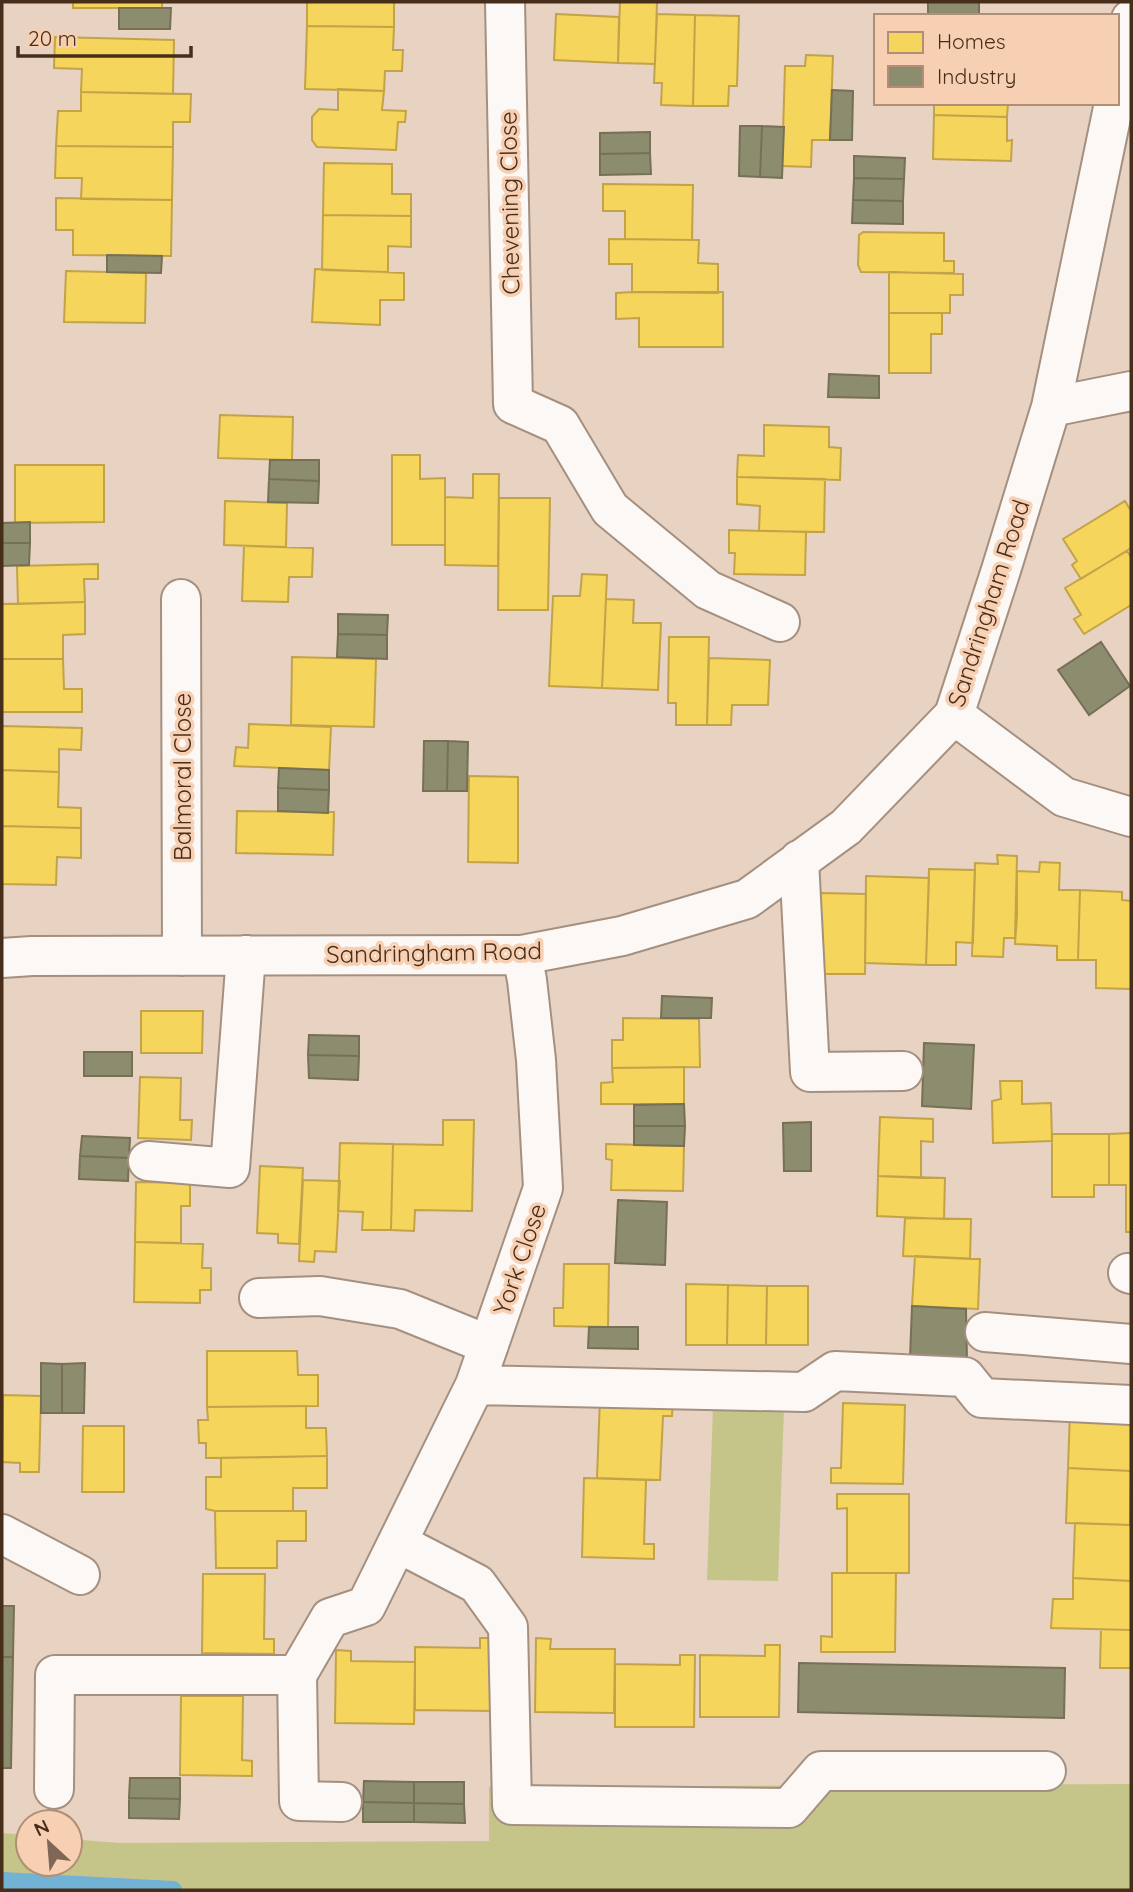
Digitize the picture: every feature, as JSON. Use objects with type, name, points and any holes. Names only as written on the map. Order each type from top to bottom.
[{"type":"street","name":"Chevening Close","points":[[505,2],[513,404],[560,425],[610,509],[708,590],[780,622]]},
{"type":"street","points":[[1119,77],[1131,19]]},
{"type":"street","name":"Sandringham Road","points":[[2,958],[522,955],[622,936],[747,899],[846,827],[954,715],[1051,407],[1114,105]]},
{"type":"street","points":[[1051,407],[1131,391]]},
{"type":"street","name":"Balmoral Close","points":[[181,599],[182,956]]},
{"type":"street","points":[[954,715],[1065,797],[1131,817]]},
{"type":"street","points":[[799,860],[810,1072],[903,1072]]},
{"type":"street","points":[[148,1161],[230,1168],[247,955]]},
{"type":"street","name":"York Close","points":[[297,1675],[330,1618],[366,1606],[398,1543],[475,1385],[543,1188],[537,1060],[522,955]]},
{"type":"street","points":[[259,1298],[320,1296],[400,1309],[489,1345]]},
{"type":"street","points":[[985,1332],[1131,1344]]},
{"type":"street","points":[[475,1385],[804,1392],[835,1371],[965,1377],[982,1398],[1131,1405]]},
{"type":"street","points":[[2,1534],[80,1575]]},
{"type":"street","points":[[398,1543],[477,1584],[508,1628],[512,1805],[789,1808],[821,1771],[1046,1771]]},
{"type":"street","points":[[54,1789],[55,1675],[297,1675],[299,1801],[342,1802]]},
{"type":"shaded area","points":[[713,1407],[784,1408],[778,1581],[707,1580]]},
{"type":"shaded area","points":[[1131,1784],[1131,1890],[2,1890],[2,1833],[14,1834],[14,1878],[84,1878],[84,1840],[120,1843],[489,1841],[489,1787]]},
{"type":"building: Homes","points":[[73,2],[162,2],[162,8],[73,8]]},
{"type":"building: Homes","points":[[307,2],[394,2],[394,27],[307,26]]},
{"type":"building: Homes","points":[[620,2],[657,2],[655,64],[618,63]]},
{"type":"building: Homes","points":[[556,14],[619,17],[618,63],[554,60]]},
{"type":"building: Homes","points":[[657,14],[695,15],[693,106],[661,105],[662,83],[654,83]]},
{"type":"building: Homes","points":[[695,15],[739,16],[737,86],[729,86],[728,106],[693,106]]},
{"type":"building: Homes","points":[[307,26],[394,27],[393,50],[403,50],[402,71],[385,71],[384,91],[305,89]]},
{"type":"building: Homes","points":[[55,37],[174,40],[173,94],[81,92],[82,69],[54,68]]},
{"type":"building: Homes","points":[[806,55],[833,56],[830,140],[812,140],[811,167],[782,166],[785,66],[805,66]]},
{"type":"building: Homes","points":[[338,89],[384,91],[382,110],[406,111],[405,122],[398,122],[396,150],[317,147],[312,140],[312,117],[319,109],[338,110]]},
{"type":"building: Homes","points":[[81,92],[191,94],[190,122],[173,122],[173,147],[56,146],[58,111],[81,111]]},
{"type":"building: Homes","points":[[934,105],[1008,105],[1007,117],[934,115]]},
{"type":"building: Homes","points":[[934,115],[1007,117],[1007,141],[1012,140],[1011,161],[933,159]]},
{"type":"building: Homes","points":[[56,146],[173,147],[172,200],[81,199],[82,178],[55,178]]},
{"type":"building: Homes","points":[[324,163],[392,164],[392,194],[411,194],[411,216],[323,215]]},
{"type":"building: Homes","points":[[603,184],[693,185],[692,240],[625,239],[625,211],[603,211]]},
{"type":"building: Homes","points":[[56,198],[172,200],[171,256],[73,255],[73,230],[56,230]]},
{"type":"building: Homes","points":[[323,215],[411,216],[411,247],[388,246],[388,272],[322,270]]},
{"type":"building: Homes","points":[[863,232],[944,233],[944,261],[954,261],[954,273],[861,272],[858,265],[859,235]]},
{"type":"building: Homes","points":[[609,239],[699,240],[698,263],[718,264],[718,293],[632,292],[632,264],[609,264]]},
{"type":"building: Homes","points":[[315,269],[404,273],[404,300],[380,300],[380,325],[312,322]]},
{"type":"building: Homes","points":[[66,271],[146,273],[145,323],[64,322]]},
{"type":"building: Homes","points":[[889,272],[963,274],[963,295],[950,295],[950,313],[889,313]]},
{"type":"building: Homes","points":[[723,292],[723,347],[639,347],[639,318],[616,319],[616,293]]},
{"type":"building: Homes","points":[[889,313],[942,313],[942,334],[931,334],[931,373],[889,373]]},
{"type":"building: Homes","points":[[220,415],[293,417],[292,460],[218,458]]},
{"type":"building: Homes","points":[[764,425],[829,427],[829,447],[841,448],[840,480],[737,477],[738,455],[764,456]]},
{"type":"building: Homes","points":[[392,455],[420,455],[420,479],[445,478],[445,545],[392,545]]},
{"type":"building: Homes","points":[[15,465],[104,465],[104,522],[15,523]]},
{"type":"building: Homes","points":[[473,474],[499,474],[498,566],[445,565],[445,497],[473,498]]},
{"type":"building: Homes","points":[[737,477],[825,479],[824,532],[759,531],[760,506],[737,504]]},
{"type":"building: Homes","points":[[499,498],[550,498],[548,610],[498,610]]},
{"type":"building: Homes","points":[[225,501],[287,503],[286,547],[224,545]]},
{"type":"building: Homes","points":[[1125,501],[1131,511],[1131,548],[1081,579],[1072,565],[1077,561],[1063,539]]},
{"type":"building: Homes","points":[[729,530],[806,532],[805,575],[734,574],[735,553],[729,553]]},
{"type":"building: Homes","points":[[244,546],[313,548],[312,577],[289,577],[288,602],[242,601]]},
{"type":"building: Homes","points":[[1127,551],[1131,557],[1131,605],[1084,634],[1074,619],[1081,615],[1065,588]]},
{"type":"building: Homes","points":[[98,564],[98,579],[84,579],[85,602],[18,604],[17,566]]},
{"type":"building: Homes","points":[[582,574],[607,575],[602,688],[549,686],[553,596],[580,596]]},
{"type":"building: Homes","points":[[606,599],[634,600],[633,623],[661,623],[658,690],[602,688]]},
{"type":"building: Homes","points":[[85,602],[85,634],[63,635],[63,659],[2,659],[2,604]]},
{"type":"building: Homes","points":[[669,637],[709,637],[707,725],[676,725],[676,703],[668,703]]},
{"type":"building: Homes","points":[[292,657],[376,659],[374,727],[291,725]]},
{"type":"building: Homes","points":[[709,658],[770,660],[768,705],[732,705],[731,725],[707,725]]},
{"type":"building: Homes","points":[[2,659],[63,659],[64,689],[82,689],[82,712],[2,712]]},
{"type":"building: Homes","points":[[249,724],[331,727],[329,770],[234,766],[236,747],[248,748]]},
{"type":"building: Homes","points":[[2,726],[82,728],[81,750],[59,749],[59,772],[2,770]]},
{"type":"building: Homes","points":[[2,770],[59,772],[58,807],[81,808],[81,828],[2,826]]},
{"type":"building: Homes","points":[[469,776],[518,777],[518,863],[468,862]]},
{"type":"building: Homes","points":[[237,811],[334,812],[333,855],[236,853]]},
{"type":"building: Homes","points":[[2,826],[81,828],[81,858],[57,857],[56,885],[2,884]]},
{"type":"building: Homes","points":[[997,855],[1017,856],[1015,938],[1004,938],[1003,957],[972,956],[975,863],[998,864]]},
{"type":"building: Homes","points":[[1040,862],[1060,863],[1059,890],[1080,890],[1078,960],[1057,960],[1057,946],[1015,944],[1017,871],[1039,872]]},
{"type":"building: Homes","points":[[929,869],[975,870],[973,943],[956,942],[956,965],[926,965]]},
{"type":"building: Homes","points":[[866,876],[929,878],[926,965],[865,963]]},
{"type":"building: Homes","points":[[1080,890],[1122,892],[1122,900],[1131,901],[1131,989],[1096,988],[1096,960],[1078,960]]},
{"type":"building: Homes","points":[[820,893],[866,894],[865,974],[819,974]]},
{"type":"building: Homes","points":[[141,1011],[203,1011],[202,1053],[141,1053]]},
{"type":"building: Homes","points":[[623,1018],[699,1019],[700,1067],[612,1068],[612,1040],[623,1040]]},
{"type":"building: Homes","points":[[684,1067],[684,1104],[601,1104],[601,1083],[613,1082],[612,1068]]},
{"type":"building: Homes","points":[[140,1077],[181,1078],[180,1120],[192,1120],[191,1140],[138,1138]]},
{"type":"building: Homes","points":[[1000,1081],[1022,1081],[1022,1104],[1051,1103],[1052,1141],[993,1143],[992,1101],[1001,1099]]},
{"type":"building: Homes","points":[[880,1117],[933,1119],[933,1142],[921,1141],[921,1178],[878,1176]]},
{"type":"building: Homes","points":[[443,1120],[474,1120],[472,1211],[415,1210],[414,1231],[391,1230],[393,1144],[443,1145]]},
{"type":"building: Homes","points":[[1131,1133],[1131,1232],[1126,1232],[1126,1185],[1109,1185],[1109,1134]]},
{"type":"building: Homes","points":[[1052,1134],[1109,1134],[1109,1185],[1094,1185],[1094,1197],[1052,1197]]},
{"type":"building: Homes","points":[[340,1143],[393,1144],[391,1230],[362,1230],[363,1212],[338,1211]]},
{"type":"building: Homes","points":[[606,1144],[684,1146],[683,1191],[611,1190],[612,1160],[606,1159]]},
{"type":"building: Homes","points":[[260,1166],[303,1168],[299,1244],[278,1243],[278,1234],[257,1233]]},
{"type":"building: Homes","points":[[878,1176],[945,1178],[944,1219],[877,1216]]},
{"type":"building: Homes","points":[[303,1180],[340,1181],[336,1252],[315,1251],[314,1262],[299,1261]]},
{"type":"building: Homes","points":[[136,1182],[190,1183],[190,1206],[181,1206],[181,1243],[135,1242]]},
{"type":"building: Homes","points":[[905,1218],[971,1219],[970,1259],[903,1256]]},
{"type":"building: Homes","points":[[135,1242],[203,1244],[202,1268],[211,1268],[211,1290],[200,1290],[200,1303],[134,1302]]},
{"type":"building: Homes","points":[[915,1256],[980,1259],[978,1309],[912,1306]]},
{"type":"building: Homes","points":[[564,1264],[609,1264],[608,1327],[554,1326],[554,1308],[563,1308]]},
{"type":"building: Homes","points":[[686,1284],[728,1285],[727,1345],[686,1345]]},
{"type":"building: Homes","points":[[728,1285],[767,1286],[766,1345],[727,1345]]},
{"type":"building: Homes","points":[[767,1286],[808,1286],[808,1345],[766,1345]]},
{"type":"building: Homes","points":[[207,1351],[297,1351],[298,1375],[318,1375],[318,1406],[207,1407]]},
{"type":"building: Homes","points":[[3,1395],[41,1396],[39,1472],[20,1472],[20,1463],[2,1462]]},
{"type":"building: Homes","points":[[600,1398],[673,1401],[672,1416],[663,1416],[660,1480],[597,1478]]},
{"type":"building: Homes","points":[[843,1403],[905,1405],[903,1484],[831,1483],[831,1468],[841,1468]]},
{"type":"building: Homes","points":[[306,1406],[306,1428],[326,1428],[327,1456],[206,1458],[206,1443],[199,1443],[198,1420],[208,1420],[207,1407]]},
{"type":"building: Homes","points":[[1070,1412],[1131,1415],[1131,1471],[1068,1468]]},
{"type":"building: Homes","points":[[83,1426],[124,1426],[124,1492],[82,1492]]},
{"type":"building: Homes","points":[[327,1456],[327,1488],[293,1488],[293,1511],[206,1509],[206,1477],[221,1477],[221,1458]]},
{"type":"building: Homes","points":[[1068,1468],[1131,1471],[1130,1525],[1066,1523]]},
{"type":"building: Homes","points":[[584,1478],[646,1480],[644,1544],[654,1544],[654,1559],[582,1557]]},
{"type":"building: Homes","points":[[837,1494],[909,1494],[909,1573],[847,1573],[847,1508],[837,1509]]},
{"type":"building: Homes","points":[[215,1511],[306,1511],[306,1541],[277,1541],[277,1568],[216,1568]]},
{"type":"building: Homes","points":[[1075,1523],[1131,1525],[1131,1581],[1073,1578]]},
{"type":"building: Homes","points":[[832,1573],[896,1573],[895,1652],[821,1652],[821,1636],[832,1637]]},
{"type":"building: Homes","points":[[203,1574],[265,1574],[264,1639],[274,1639],[274,1654],[202,1653]]},
{"type":"building: Homes","points":[[1073,1578],[1131,1581],[1131,1630],[1051,1628],[1053,1599],[1073,1599]]},
{"type":"building: Homes","points":[[1101,1630],[1131,1630],[1131,1668],[1100,1668]]},
{"type":"building: Homes","points":[[480,1638],[495,1638],[494,1711],[415,1710],[415,1647],[480,1648]]},
{"type":"building: Homes","points":[[536,1638],[551,1639],[550,1649],[615,1649],[614,1713],[535,1712]]},
{"type":"building: Homes","points":[[765,1645],[780,1645],[779,1717],[700,1717],[700,1655],[765,1656]]},
{"type":"building: Homes","points":[[336,1650],[351,1651],[351,1661],[415,1662],[414,1724],[335,1723]]},
{"type":"building: Homes","points":[[680,1655],[695,1655],[694,1727],[615,1727],[615,1664],[680,1665]]},
{"type":"building: Homes","points":[[181,1696],[243,1696],[242,1760],[252,1761],[252,1776],[180,1775]]},
{"type":"building: Industry","points":[[928,2],[979,2],[979,14],[928,14]]},
{"type":"building: Industry","points":[[119,8],[171,8],[170,29],[119,29]]},
{"type":"building: Industry","points":[[832,90],[853,91],[852,140],[830,140]]},
{"type":"building: Industry","points":[[740,126],[762,126],[760,177],[739,176]]},
{"type":"building: Industry","points":[[762,126],[784,127],[782,178],[760,177]]},
{"type":"building: Industry","points":[[650,132],[650,153],[600,154],[600,133]]},
{"type":"building: Industry","points":[[650,153],[651,174],[600,175],[600,154]]},
{"type":"building: Industry","points":[[854,156],[905,158],[904,179],[854,178]]},
{"type":"building: Industry","points":[[854,178],[904,179],[903,201],[853,200]]},
{"type":"building: Industry","points":[[853,200],[903,201],[903,224],[852,223]]},
{"type":"building: Industry","points":[[107,255],[162,256],[161,273],[107,272]]},
{"type":"building: Industry","points":[[829,374],[879,376],[879,398],[828,397]]},
{"type":"building: Industry","points":[[270,460],[319,460],[319,481],[269,479]]},
{"type":"building: Industry","points":[[269,479],[319,481],[318,503],[268,502]]},
{"type":"building: Industry","points":[[30,522],[30,543],[2,543],[2,523]]},
{"type":"building: Industry","points":[[2,543],[30,543],[29,565],[2,566]]},
{"type":"building: Industry","points":[[338,614],[388,615],[387,635],[338,634]]},
{"type":"building: Industry","points":[[338,634],[387,635],[387,659],[337,657]]},
{"type":"building: Industry","points":[[1101,642],[1130,686],[1089,715],[1058,670]]},
{"type":"building: Industry","points":[[424,741],[448,741],[447,791],[423,791]]},
{"type":"building: Industry","points":[[448,741],[468,742],[467,791],[447,791]]},
{"type":"building: Industry","points":[[279,768],[329,770],[329,790],[278,788]]},
{"type":"building: Industry","points":[[278,788],[329,790],[328,813],[278,811]]},
{"type":"building: Industry","points":[[662,996],[712,998],[711,1018],[661,1018]]},
{"type":"building: Industry","points":[[309,1035],[359,1036],[359,1056],[308,1055]]},
{"type":"building: Industry","points":[[924,1043],[974,1045],[971,1109],[922,1106]]},
{"type":"building: Industry","points":[[84,1052],[132,1052],[132,1076],[84,1076]]},
{"type":"building: Industry","points":[[308,1055],[359,1056],[358,1080],[309,1078]]},
{"type":"building: Industry","points":[[684,1104],[685,1126],[634,1126],[634,1105]]},
{"type":"building: Industry","points":[[811,1122],[811,1171],[784,1171],[783,1123]]},
{"type":"building: Industry","points":[[634,1126],[685,1126],[684,1146],[634,1145]]},
{"type":"building: Industry","points":[[82,1136],[130,1138],[129,1158],[80,1156]]},
{"type":"building: Industry","points":[[80,1156],[129,1158],[128,1181],[79,1179]]},
{"type":"building: Industry","points":[[618,1200],[667,1202],[665,1265],[615,1263]]},
{"type":"building: Industry","points":[[912,1306],[966,1309],[967,1361],[910,1358]]},
{"type":"building: Industry","points":[[589,1327],[638,1327],[638,1349],[588,1348]]},
{"type":"building: Industry","points":[[41,1363],[62,1364],[62,1413],[41,1413]]},
{"type":"building: Industry","points":[[85,1363],[84,1413],[62,1413],[62,1364]]},
{"type":"building: Industry","points":[[2,1606],[14,1606],[13,1657],[2,1657]]},
{"type":"building: Industry","points":[[2,1657],[13,1657],[11,1768],[2,1768]]},
{"type":"building: Industry","points":[[799,1663],[1065,1668],[1064,1718],[798,1712]]},
{"type":"building: Industry","points":[[130,1778],[180,1778],[180,1799],[129,1798]]},
{"type":"building: Industry","points":[[364,1781],[414,1782],[414,1803],[363,1802]]},
{"type":"building: Industry","points":[[414,1782],[464,1782],[464,1804],[414,1803]]},
{"type":"building: Industry","points":[[129,1798],[180,1799],[179,1819],[129,1818]]},
{"type":"building: Industry","points":[[363,1802],[414,1803],[414,1822],[363,1822]]},
{"type":"building: Industry","points":[[414,1803],[464,1804],[465,1823],[414,1822]]},
{"type":"waterway","points":[[2,1881],[173,1890]]}]
